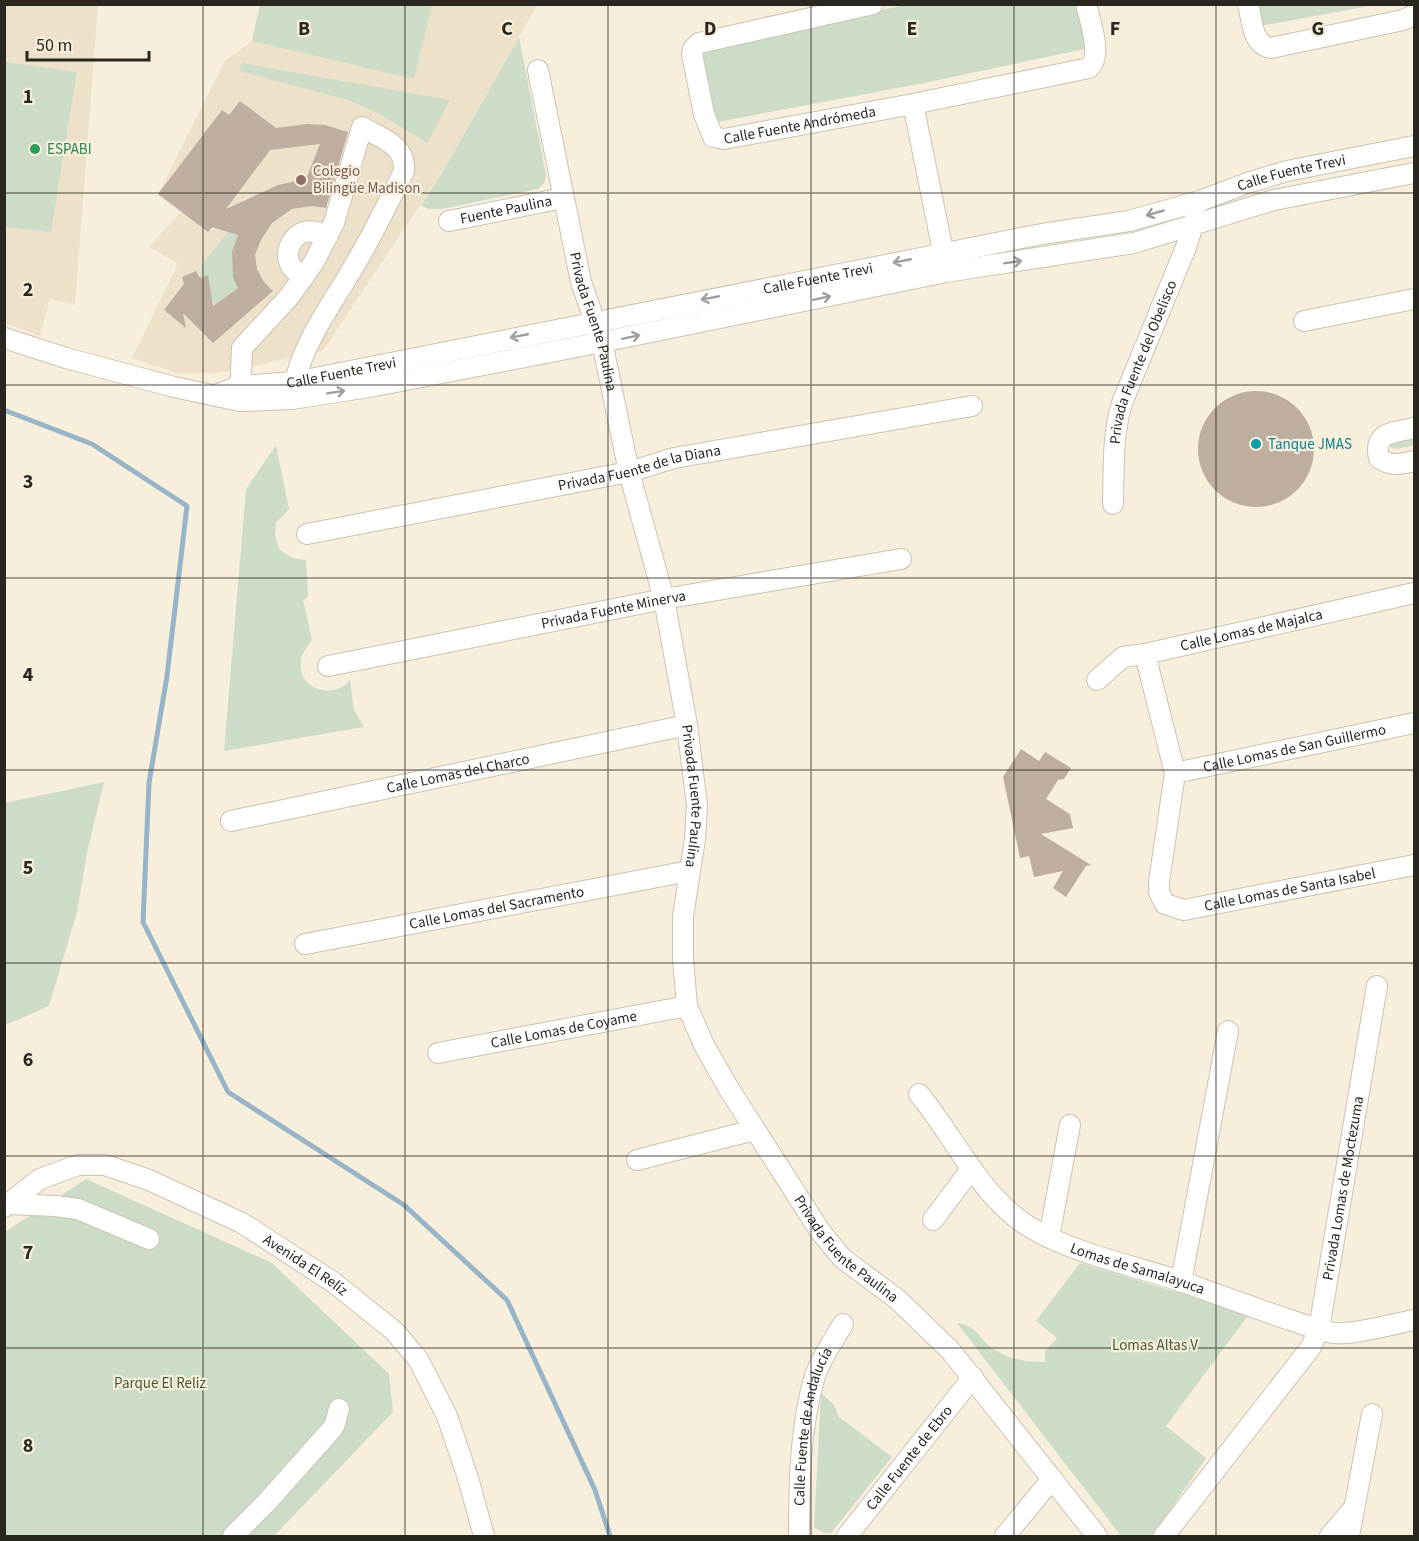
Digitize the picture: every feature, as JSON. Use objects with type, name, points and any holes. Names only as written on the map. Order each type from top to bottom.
[{"type":"street","name":"Calle Fuente Andrómeda","points":[[873,4],[699,43],[693,49],[692,54],[704,114],[711,133],[717,139],[724,139],[1089,68],[1094,64],[1096,54],[1086,4]]},
{"type":"street","points":[[1248,4],[1256,39],[1263,47],[1271,48],[1403,20],[1414,15]]},
{"type":"street","name":"Privada Fuente Paulina","points":[[538,70],[581,282],[602,342],[629,472],[664,598],[687,725],[697,806],[695,839],[683,916],[682,959],[687,1006],[704,1045],[754,1130],[814,1222],[842,1258],[897,1299],[926,1325],[972,1377],[1097,1536]]},
{"type":"street","points":[[913,104],[945,263]]},
{"type":"street","points":[[239,394],[242,348],[289,297],[328,236],[334,223],[362,127],[394,146],[405,161],[404,171],[358,259],[320,323],[302,361],[293,391]]},
{"type":"street","name":"Calle Fuente Trevi","points":[[4,338],[153,383],[216,395],[293,391],[602,342],[945,263],[1042,234],[1129,221],[1200,201],[1287,171],[1414,146]]},
{"type":"street","name":"Calle Fuente Trevi","points":[[293,391],[595,321],[945,263],[1134,243],[1274,200],[1414,173]]},
{"type":"street","name":"Fuente Paulina","points":[[449,221],[563,198]]},
{"type":"street","name":"Privada Fuente del Obelisco","points":[[1113,504],[1114,436],[1117,419],[1186,247],[1200,201]]},
{"type":"street","points":[[303,278],[290,264],[288,255],[291,242],[304,232],[311,231],[328,236]]},
{"type":"street","points":[[1304,321],[1414,299]]},
{"type":"street","name":"Privada Fuente de la Diana","points":[[307,534],[629,472],[674,458],[972,406]]},
{"type":"street","points":[[1414,428],[1386,435],[1378,442],[1377,448],[1379,459],[1388,464],[1396,465],[1414,461]]},
{"type":"street","name":"Privada Fuente Minerva","points":[[328,666],[664,598],[901,559]]},
{"type":"street","name":"Calle Lomas de Majalca","points":[[1097,680],[1123,657],[1414,593]]},
{"type":"street","points":[[1145,654],[1175,773]]},
{"type":"street","name":"Calle Lomas de San Guillermo","points":[[1175,773],[1414,723]]},
{"type":"street","name":"Calle Lomas del Charco","points":[[231,821],[687,725]]},
{"type":"street","name":"Calle Lomas de Santa Isabel","points":[[1175,773],[1159,882],[1159,892],[1165,904],[1184,910],[1414,865]]},
{"type":"street","name":"Calle Lomas del Sacramento","points":[[305,944],[689,871]]},
{"type":"street","name":"Privada Lomas de Moctezuma","points":[[1164,1536],[1311,1347],[1319,1329],[1377,986]]},
{"type":"street","name":"Calle Lomas de Coyame","points":[[438,1053],[687,1006]]},
{"type":"street","points":[[1181,1282],[1228,1031]]},
{"type":"street","name":"Lomas de Samalayuca","points":[[919,1094],[939,1118],[971,1169],[994,1198],[1014,1216],[1049,1237],[1078,1249],[1319,1329],[1343,1333],[1414,1320]]},
{"type":"street","points":[[1049,1237],[1070,1125]]},
{"type":"street","points":[[637,1160],[754,1130]]},
{"type":"street","name":"Avenida El Relíz","points":[[6,1206],[40,1179],[78,1165],[105,1165],[149,1180],[242,1223],[333,1282],[394,1331],[418,1359],[447,1416],[484,1536]]},
{"type":"street","points":[[933,1220],[971,1169]]},
{"type":"street","points":[[6,1206],[55,1206],[78,1209],[149,1239]]},
{"type":"street","name":"Calle Fuente de Andalucía","points":[[799,1536],[801,1468],[806,1417],[819,1366],[843,1324]]},
{"type":"street","name":"Calle Fuente de Ebro","points":[[847,1536],[972,1377]]},
{"type":"street","points":[[233,1536],[266,1503],[332,1429],[339,1409]]},
{"type":"street","points":[[1349,1536],[1372,1414]]},
{"type":"street","points":[[1005,1536],[1052,1479]]},
{"type":"street","points":[[1329,1536],[1354,1506]]},
{"type":"shaded area","name":"ESPABI","points":[[5,5],[98,5],[75,305],[50,299],[40,336],[5,323]]},
{"type":"shaded area","name":"Colegio Bilingüe Madison","points":[[260,5],[537,5],[446,166],[323,351],[220,373],[177,373],[132,358],[178,264],[149,247],[181,212],[158,194],[225,61],[252,41]]},
{"type":"green space","points":[[260,4],[432,5],[414,79],[252,41]]},
{"type":"green space","points":[[1077,4],[1085,49],[924,83],[712,123],[698,47],[906,5]]},
{"type":"green space","points":[[1250,5],[1375,5],[1260,26]]},
{"type":"green space","points":[[519,37],[546,175],[544,183],[538,189],[442,209],[428,209],[421,205],[442,173]]},
{"type":"green space","name":"ESPABI","points":[[5,62],[77,72],[51,232],[5,227]]},
{"type":"green space","points":[[242,63],[450,100],[427,143],[378,113],[345,99],[239,71]]},
{"type":"green space","points":[[228,232],[238,235],[233,262],[238,288],[215,304],[207,275],[200,278],[201,266]]},
{"type":"green space","points":[[1414,435],[1414,445],[1397,449],[1390,447],[1390,443]]},
{"type":"green space","points":[[276,445],[289,509],[276,523],[275,535],[279,549],[292,558],[306,560],[308,597],[303,600],[312,640],[302,656],[301,670],[304,678],[317,689],[334,690],[350,680],[354,710],[364,727],[224,751],[246,489]]},
{"type":"green space","points":[[104,782],[88,848],[77,912],[49,1006],[5,1024],[5,803]]},
{"type":"green space","name":"Parque El Reliz","points":[[86,1179],[272,1263],[389,1374],[393,1412],[274,1536],[5,1536],[5,1232]]},
{"type":"green space","name":"Lomas Altas V","points":[[1080,1263],[1249,1314],[1166,1426],[1206,1458],[1152,1536],[1121,1536],[957,1323],[970,1327],[989,1346],[1007,1356],[1026,1361],[1045,1362],[1045,1351],[1057,1338],[1036,1321]]},
{"type":"green space","points":[[821,1393],[834,1405],[839,1417],[892,1457],[831,1533],[823,1533],[814,1527]]},
{"type":"building","points":[[240,101],[276,128],[307,124],[325,125],[348,132],[326,208],[312,206],[292,209],[272,223],[261,240],[255,255],[257,269],[264,282],[273,291],[213,343],[183,313],[186,328],[164,310],[184,284],[182,277],[196,271],[200,278],[208,275],[213,306],[238,288],[233,278],[232,252],[238,235],[212,227],[208,232],[158,194],[222,110],[229,115]],"holes":[[[320,144],[306,179],[278,185],[226,209],[270,150]]]},
{"type":"building","name":"Tanque JMAS","points":[[1256,391],[1278,395],[1297,408],[1310,427],[1314,449],[1310,471],[1297,490],[1278,503],[1256,507],[1234,503],[1215,490],[1202,471],[1198,449],[1202,427],[1215,408],[1234,395]]},
{"type":"building","points":[[1021,749],[1039,761],[1045,752],[1071,768],[1064,779],[1058,780],[1046,799],[1070,814],[1073,828],[1041,834],[1091,865],[1086,866],[1066,897],[1053,888],[1063,871],[1034,877],[1029,856],[1020,858],[1003,777]]},
{"type":"waterway","points":[[4,410],[92,444],[187,506],[167,676],[149,783],[143,922],[228,1092],[404,1205],[507,1300],[595,1490],[610,1536]]},
{"type":"place","name":"ESPABI","points":[[35,149]]},
{"type":"place","name":"Colegio Bilingüe Madison","points":[[301,180]]},
{"type":"place","name":"Tanque JMAS","points":[[1256,444]]}]
